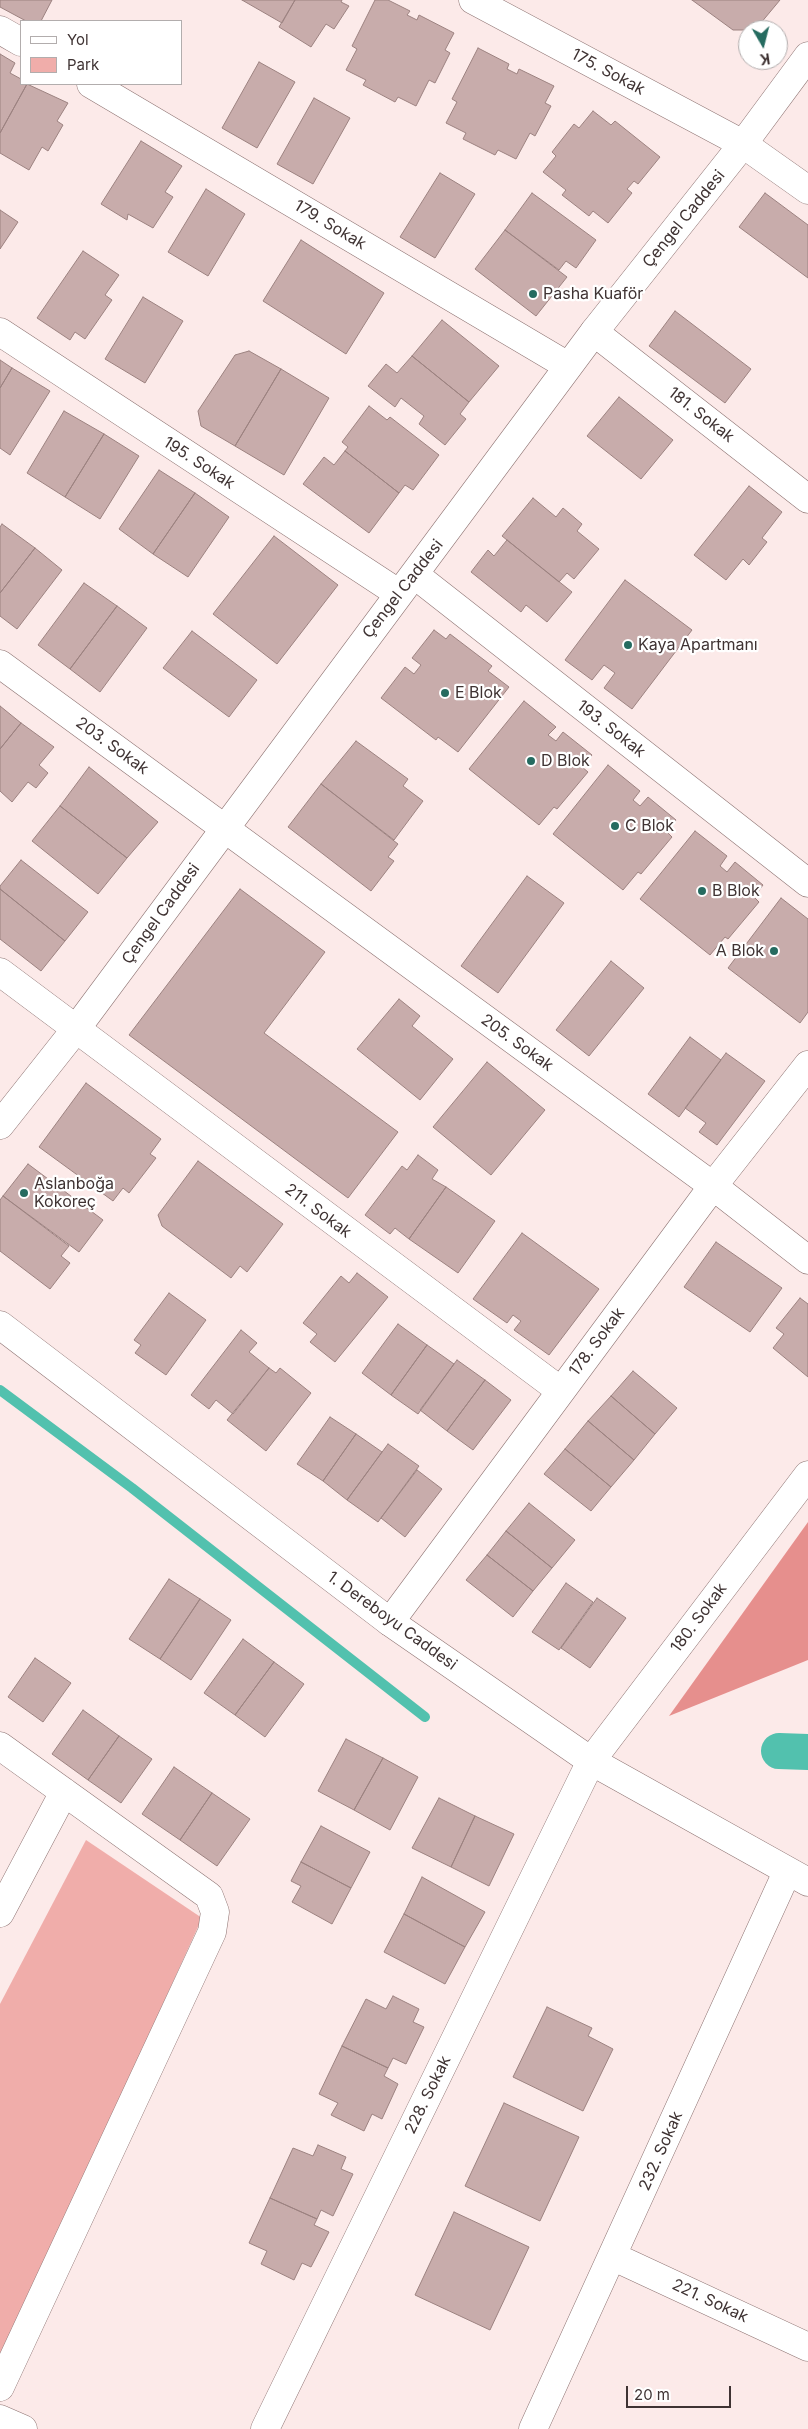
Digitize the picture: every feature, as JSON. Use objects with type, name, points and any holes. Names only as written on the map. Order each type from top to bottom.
[{"type":"street","name":"175. Sokak","points":[[473,0],[743,144],[808,190]]},
{"type":"street","points":[[0,30],[20,41]]},
{"type":"street","name":"Çengel Caddesi","points":[[0,1125],[76,1030],[568,366],[743,144],[808,56]]},
{"type":"street","name":"179. Sokak","points":[[93,85],[568,366]]},
{"type":"street","name":"195. Sokak","points":[[0,332],[406,584]]},
{"type":"street","name":"181. Sokak","points":[[594,332],[808,499]]},
{"type":"street","name":"193. Sokak","points":[[406,584],[808,883]]},
{"type":"street","name":"203. Sokak","points":[[0,664],[224,828]]},
{"type":"street","name":"205. Sokak","points":[[224,828],[713,1186],[808,1260]]},
{"type":"street","name":"211. Sokak","points":[[0,972],[561,1391]]},
{"type":"street","name":"178. Sokak","points":[[390,1622],[713,1186],[808,1065]]},
{"type":"street","name":"1. Dereboyu Caddesi","points":[[0,1325],[390,1622],[591,1761],[798,1877]]},
{"type":"street","name":"180. Sokak","points":[[591,1761],[808,1475]]},
{"type":"street","points":[[0,1746],[209,1896],[216,1912],[212,1932],[0,2387]]},
{"type":"street","name":"228. Sokak","points":[[265,2429],[591,1761]]},
{"type":"street","points":[[0,1913],[64,1792]]},
{"type":"street","name":"232. Sokak","points":[[533,2429],[612,2256],[798,1877]]},
{"type":"street","name":"221. Sokak","points":[[612,2256],[808,2347]]},
{"type":"street","points":[[0,2418],[23,2429]]},
{"type":"green space","points":[[86,1840],[202,1918],[0,2363],[0,2004]]},
{"type":"shaded area","points":[[808,1522],[808,1660],[669,1716]]},
{"type":"building","points":[[0,0],[52,0],[42,20],[24,20],[0,7]]},
{"type":"building","points":[[242,0],[295,0],[282,23]]},
{"type":"building","points":[[295,0],[342,0],[341,2],[349,6],[334,29],[326,24],[311,47],[279,27]]},
{"type":"building","points":[[375,0],[388,0],[410,11],[407,15],[417,20],[419,15],[454,33],[445,50],[450,53],[435,83],[429,80],[416,106],[398,97],[395,102],[363,85],[366,80],[346,70],[357,49],[352,46]]},
{"type":"building","points":[[692,0],[780,0],[763,20],[738,20],[738,30],[733,30]]},
{"type":"building","points":[[478,48],[509,64],[507,69],[517,74],[519,69],[554,86],[545,103],[551,106],[535,136],[530,133],[516,159],[498,150],[495,155],[463,139],[466,133],[446,123],[457,102],[452,99]]},
{"type":"building","points":[[0,54],[15,63],[10,73],[20,78],[20,85],[26,85],[0,133]]},
{"type":"building","points":[[259,62],[295,82],[257,148],[222,128]]},
{"type":"building","points":[[26,85],[68,103],[57,121],[63,125],[48,151],[42,147],[29,170],[0,153],[0,133]]},
{"type":"building","points":[[314,98],[350,118],[313,184],[277,164]]},
{"type":"building","points":[[593,111],[611,125],[615,121],[660,157],[638,184],[634,181],[627,189],[632,193],[608,223],[593,211],[589,216],[562,195],[566,190],[543,172],[556,156],[552,152],[574,124],[579,128]]},
{"type":"building","points":[[141,141],[182,166],[165,192],[173,197],[153,228],[128,214],[127,220],[101,204]]},
{"type":"building","points":[[440,173],[475,194],[435,258],[400,237]]},
{"type":"building","points":[[206,189],[245,214],[208,276],[168,252]]},
{"type":"building","points":[[532,193],[596,240],[576,268],[566,261],[559,270],[505,230]]},
{"type":"building","points":[[765,193],[808,225],[808,278],[739,227]]},
{"type":"building","points":[[0,210],[18,222],[0,249]]},
{"type":"building","points":[[505,230],[567,277],[536,316],[475,269]]},
{"type":"building","points":[[301,240],[384,293],[346,354],[263,301]]},
{"type":"building","points":[[83,251],[119,275],[105,295],[112,300],[85,339],[75,332],[70,340],[37,318]]},
{"type":"building","points":[[143,297],[183,321],[145,383],[105,359]]},
{"type":"building","points":[[675,311],[751,369],[725,403],[649,346]]},
{"type":"building","points":[[442,320],[499,366],[469,402],[412,356]]},
{"type":"building","points":[[249,351],[281,369],[235,446],[201,426],[198,411],[235,355]]},
{"type":"building","points":[[412,356],[469,402],[460,414],[466,419],[445,445],[419,424],[424,416],[401,398],[395,407],[368,386],[386,364],[397,373]]},
{"type":"building","points":[[0,360],[12,368],[0,388]]},
{"type":"building","points":[[12,368],[50,391],[10,455],[0,448],[0,388]]},
{"type":"building","points":[[281,369],[329,398],[284,475],[235,446]]},
{"type":"building","points":[[619,397],[673,440],[641,479],[587,436]]},
{"type":"building","points":[[369,406],[387,420],[390,417],[439,455],[413,490],[405,485],[399,493],[345,451],[348,447],[342,442]]},
{"type":"building","points":[[64,411],[104,434],[65,497],[27,473]]},
{"type":"building","points":[[104,434],[139,456],[100,519],[65,497]]},
{"type":"building","points":[[345,451],[399,493],[369,533],[303,484],[324,457],[334,465]]},
{"type":"building","points":[[159,470],[195,493],[153,554],[119,529]]},
{"type":"building","points":[[749,486],[782,512],[762,538],[767,542],[749,565],[743,559],[726,580],[694,555]]},
{"type":"building","points":[[195,493],[229,517],[188,577],[153,554]]},
{"type":"building","points":[[533,498],[556,517],[563,508],[582,524],[577,531],[599,549],[574,579],[567,573],[559,582],[502,536]]},
{"type":"building","points":[[2,524],[35,548],[0,593],[0,527]]},
{"type":"building","points":[[274,536],[338,585],[277,664],[213,614]]},
{"type":"building","points":[[507,540],[572,592],[547,622],[526,605],[521,612],[471,572],[488,550],[494,556]]},
{"type":"building","points":[[35,548],[62,570],[17,629],[0,616],[0,593]]},
{"type":"building","name":"Kaya Apartmanı","points":[[625,580],[692,630],[632,709],[604,688],[615,673],[604,665],[592,680],[565,660]]},
{"type":"building","points":[[84,583],[117,606],[70,669],[38,645]]},
{"type":"building","points":[[117,606],[147,628],[100,692],[70,669]]},
{"type":"building","name":"E Blok","points":[[434,630],[446,639],[450,634],[492,666],[488,671],[509,687],[458,752],[438,737],[436,740],[381,698],[405,667],[414,674],[421,665],[412,658]]},
{"type":"building","points":[[192,631],[257,680],[229,717],[163,668]]},
{"type":"building","name":"D Blok","points":[[524,701],[556,727],[548,735],[556,741],[563,732],[592,755],[582,767],[588,772],[557,809],[554,807],[539,825],[469,769]]},
{"type":"building","points":[[0,706],[21,723],[0,749]]},
{"type":"building","points":[[21,723],[54,747],[39,765],[48,773],[36,788],[28,782],[12,802],[0,791],[0,749]]},
{"type":"building","points":[[356,741],[408,779],[403,786],[423,801],[394,840],[321,784]]},
{"type":"building","name":"C Blok","points":[[608,765],[640,791],[633,800],[640,806],[648,797],[676,820],[667,832],[672,837],[641,874],[638,872],[623,890],[553,834]]},
{"type":"building","points":[[89,767],[158,822],[127,858],[60,806]]},
{"type":"building","points":[[321,784],[398,844],[388,857],[394,861],[371,891],[288,827]]},
{"type":"building","points":[[60,806],[127,858],[98,894],[32,841]]},
{"type":"building","name":"B Blok","points":[[695,831],[727,856],[720,866],[727,872],[735,862],[763,885],[754,897],[759,902],[728,939],[725,937],[710,955],[640,899]]},
{"type":"building","points":[[21,860],[88,912],[65,941],[0,889],[0,886]]},
{"type":"building","points":[[527,876],[564,903],[498,993],[461,966]]},
{"type":"building","points":[[0,889],[65,941],[41,971],[0,939]]},
{"type":"building","points":[[240,889],[325,952],[264,1033],[398,1132],[348,1198],[129,1035]]},
{"type":"building","name":"A Blok","points":[[781,898],[808,919],[808,1012],[800,1023],[728,968]]},
{"type":"building","points":[[611,961],[644,988],[589,1056],[556,1030]]},
{"type":"building","points":[[399,999],[420,1016],[412,1026],[453,1059],[420,1100],[357,1049]]},
{"type":"building","points":[[690,1037],[721,1060],[679,1117],[648,1094]]},
{"type":"building","points":[[726,1053],[765,1081],[717,1145],[699,1132],[706,1123],[685,1108]]},
{"type":"building","points":[[487,1062],[545,1110],[491,1175],[433,1127]]},
{"type":"building","points":[[86,1083],[161,1139],[150,1154],[156,1158],[129,1193],[123,1188],[113,1201],[39,1147]]},
{"type":"building","points":[[418,1155],[438,1170],[432,1179],[446,1187],[409,1239],[395,1228],[390,1234],[365,1215],[402,1166],[407,1170]]},
{"type":"building","points":[[198,1161],[283,1224],[247,1272],[240,1266],[231,1278],[162,1226],[158,1215]]},
{"type":"building","points":[[28,1164],[103,1220],[79,1252],[3,1196]]},
{"type":"building","points":[[446,1187],[495,1221],[458,1273],[409,1239]]},
{"type":"building","points":[[3,1196],[69,1246],[61,1256],[70,1263],[50,1289],[0,1251],[0,1200]]},
{"type":"building","points":[[522,1233],[599,1289],[549,1355],[514,1330],[521,1321],[513,1315],[507,1323],[473,1299]]},
{"type":"building","points":[[716,1242],[782,1288],[750,1332],[684,1287]]},
{"type":"building","points":[[357,1273],[388,1297],[335,1362],[310,1342],[317,1334],[303,1323],[341,1276],[349,1283]]},
{"type":"building","points":[[169,1293],[206,1320],[166,1375],[135,1353],[141,1345],[134,1340]]},
{"type":"building","points":[[800,1298],[808,1304],[808,1377],[773,1348],[784,1334],[776,1328]]},
{"type":"building","points":[[398,1324],[427,1345],[391,1395],[362,1373]]},
{"type":"building","points":[[241,1330],[257,1343],[249,1352],[269,1368],[233,1414],[216,1400],[209,1409],[191,1395]]},
{"type":"building","points":[[427,1345],[454,1364],[418,1414],[391,1395]]},
{"type":"building","points":[[457,1360],[485,1380],[447,1431],[420,1410]]},
{"type":"building","points":[[269,1368],[276,1373],[280,1368],[311,1393],[266,1451],[227,1420]]},
{"type":"building","points":[[633,1371],[677,1408],[655,1434],[611,1396]]},
{"type":"building","points":[[485,1380],[511,1400],[473,1450],[447,1431]]},
{"type":"building","points":[[611,1396],[655,1434],[634,1460],[588,1421]]},
{"type":"building","points":[[330,1417],[356,1434],[323,1481],[297,1464]]},
{"type":"building","points":[[588,1421],[634,1460],[611,1487],[565,1449]]},
{"type":"building","points":[[356,1434],[382,1452],[347,1500],[323,1481]]},
{"type":"building","points":[[388,1444],[419,1466],[378,1522],[347,1500]]},
{"type":"building","points":[[565,1449],[611,1487],[591,1511],[544,1474]]},
{"type":"building","points":[[417,1470],[442,1489],[405,1537],[381,1518]]},
{"type":"building","points":[[529,1503],[575,1540],[552,1568],[506,1531]]},
{"type":"building","points":[[506,1531],[552,1568],[533,1591],[487,1555]]},
{"type":"building","points":[[487,1555],[533,1591],[513,1617],[466,1580]]},
{"type":"building","points":[[169,1579],[200,1599],[160,1659],[129,1639]]},
{"type":"building","points":[[566,1583],[593,1602],[559,1650],[532,1632]]},
{"type":"building","points":[[597,1598],[626,1618],[590,1668],[561,1648]]},
{"type":"building","points":[[200,1599],[231,1620],[191,1680],[160,1659]]},
{"type":"building","points":[[243,1639],[274,1662],[235,1715],[204,1693]]},
{"type":"building","points":[[35,1658],[71,1683],[43,1722],[8,1697]]},
{"type":"building","points":[[274,1662],[304,1684],[265,1737],[235,1715]]},
{"type":"building","points":[[83,1710],[119,1736],[88,1780],[52,1754]]},
{"type":"building","points":[[119,1736],[152,1759],[121,1803],[88,1780]]},
{"type":"building","points":[[346,1739],[383,1758],[354,1810],[318,1791]]},
{"type":"building","points":[[383,1758],[418,1777],[390,1830],[354,1810]]},
{"type":"building","points":[[174,1767],[212,1793],[180,1840],[142,1814]]},
{"type":"building","points":[[212,1793],[250,1819],[217,1866],[180,1840]]},
{"type":"building","points":[[439,1798],[475,1816],[451,1867],[412,1848]]},
{"type":"building","points":[[475,1816],[514,1834],[489,1886],[451,1867]]},
{"type":"building","points":[[321,1826],[370,1852],[351,1888],[301,1862]]},
{"type":"building","points":[[301,1862],[351,1888],[332,1924],[292,1902],[301,1886],[291,1881]]},
{"type":"building","points":[[422,1877],[485,1912],[465,1947],[404,1914]]},
{"type":"building","points":[[404,1914],[465,1947],[445,1984],[384,1952]]},
{"type":"building","points":[[393,1996],[419,2009],[413,2022],[424,2027],[406,2064],[393,2058],[388,2068],[342,2046],[366,1999],[386,2009]]},
{"type":"building","points":[[547,2007],[592,2028],[588,2036],[613,2049],[583,2111],[513,2077]]},
{"type":"building","points":[[342,2046],[388,2068],[384,2076],[398,2084],[382,2119],[372,2114],[364,2131],[331,2115],[338,2103],[319,2094]]},
{"type":"building","points":[[504,2103],[579,2137],[540,2221],[465,2186]]},
{"type":"building","points":[[318,2145],[346,2157],[341,2169],[353,2174],[333,2216],[321,2210],[317,2219],[270,2198],[293,2148],[313,2156]]},
{"type":"building","points":[[270,2198],[317,2219],[314,2225],[329,2232],[311,2267],[302,2263],[294,2280],[261,2264],[267,2251],[249,2243]]},
{"type":"building","points":[[454,2212],[529,2247],[490,2330],[415,2295]]},
{"type":"waterway","points":[[0,1390],[132,1488],[425,1717]]},
{"type":"waterway","points":[[779,1751],[808,1752]]},
{"type":"place","name":"Pasha Kuaför","points":[[533,294]]},
{"type":"place","name":"Kaya Apartmanı","points":[[628,645]]},
{"type":"place","name":"E Blok","points":[[445,693]]},
{"type":"place","name":"D Blok","points":[[531,761]]},
{"type":"place","name":"C Blok","points":[[615,826]]},
{"type":"place","name":"B Blok","points":[[702,891]]},
{"type":"place","name":"A Blok","points":[[774,951]]},
{"type":"place","name":"Aslanboğa Kokoreç","points":[[24,1193]]}]
